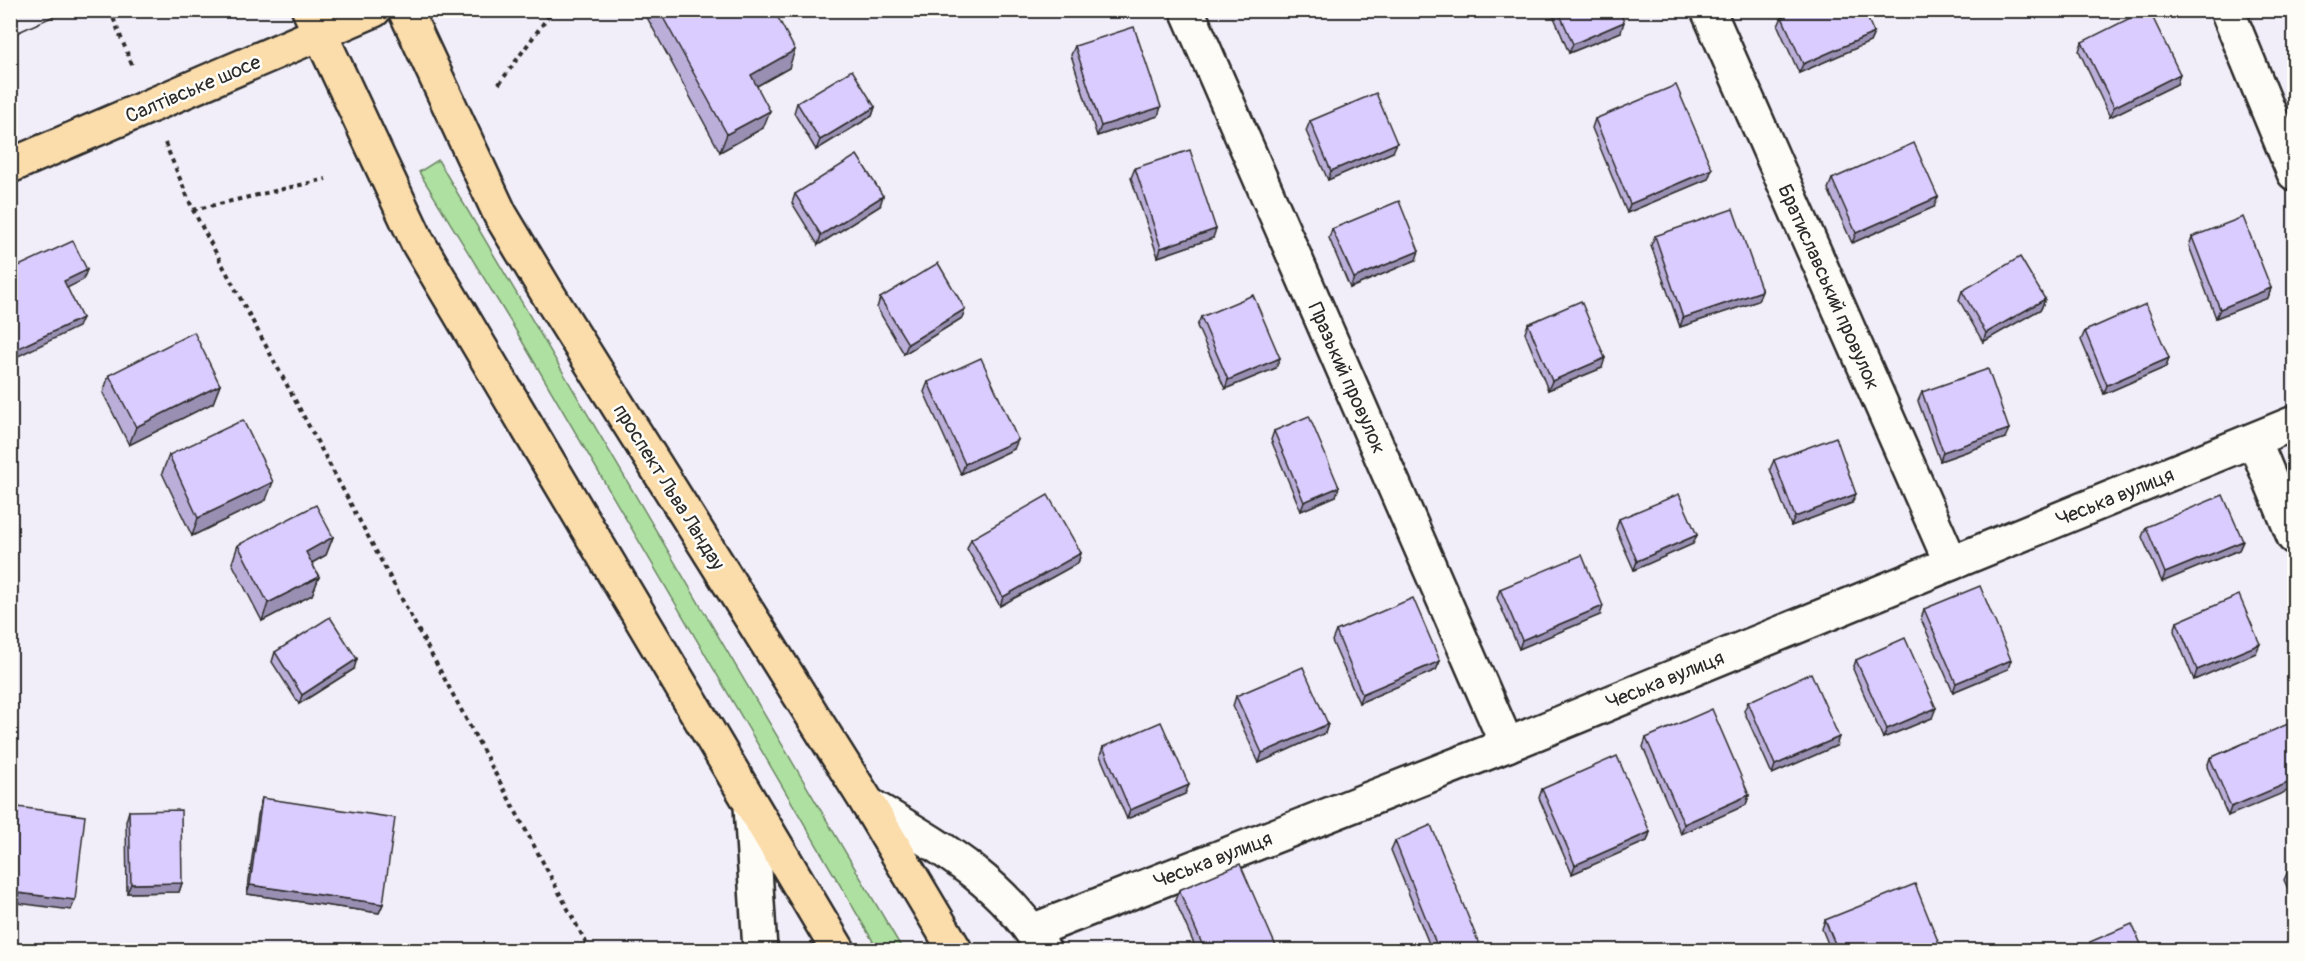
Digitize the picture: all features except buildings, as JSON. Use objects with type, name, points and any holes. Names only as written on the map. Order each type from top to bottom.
[{"type":"main road","name":"Салтівське шосе","points":[[10,166],[314,22],[374,10]]},
{"type":"main road","name":"проспект Льва Ландау","points":[[405,10],[500,214],[868,804],[955,951]]},
{"type":"main road","points":[[314,22],[417,241],[838,951]]},
{"type":"street","name":"Празький провулок","points":[[1187,10],[1507,745]]},
{"type":"street","name":"Братиславський провулок","points":[[1708,10],[1951,564]]},
{"type":"street","points":[[2228,10],[2295,173]]},
{"type":"street","name":"Чеська вулиця","points":[[1038,941],[1507,745],[2295,423]]},
{"type":"street","points":[[2254,440],[2295,537]]},
{"type":"street","points":[[868,804],[957,858],[1002,895],[1038,941]]},
{"type":"street","points":[[751,806],[760,951]]},
{"type":"path","points":[[110,10],[132,64]]},
{"type":"path","points":[[499,84],[553,10]]},
{"type":"path","points":[[165,143],[193,210],[590,951]]},
{"type":"path","points":[[193,210],[326,179]]},
{"type":"green space","points":[[438,160],[903,950],[878,950],[512,324],[419,172]]},
{"type":"tram line","points":[[10,36],[67,10]]}]
